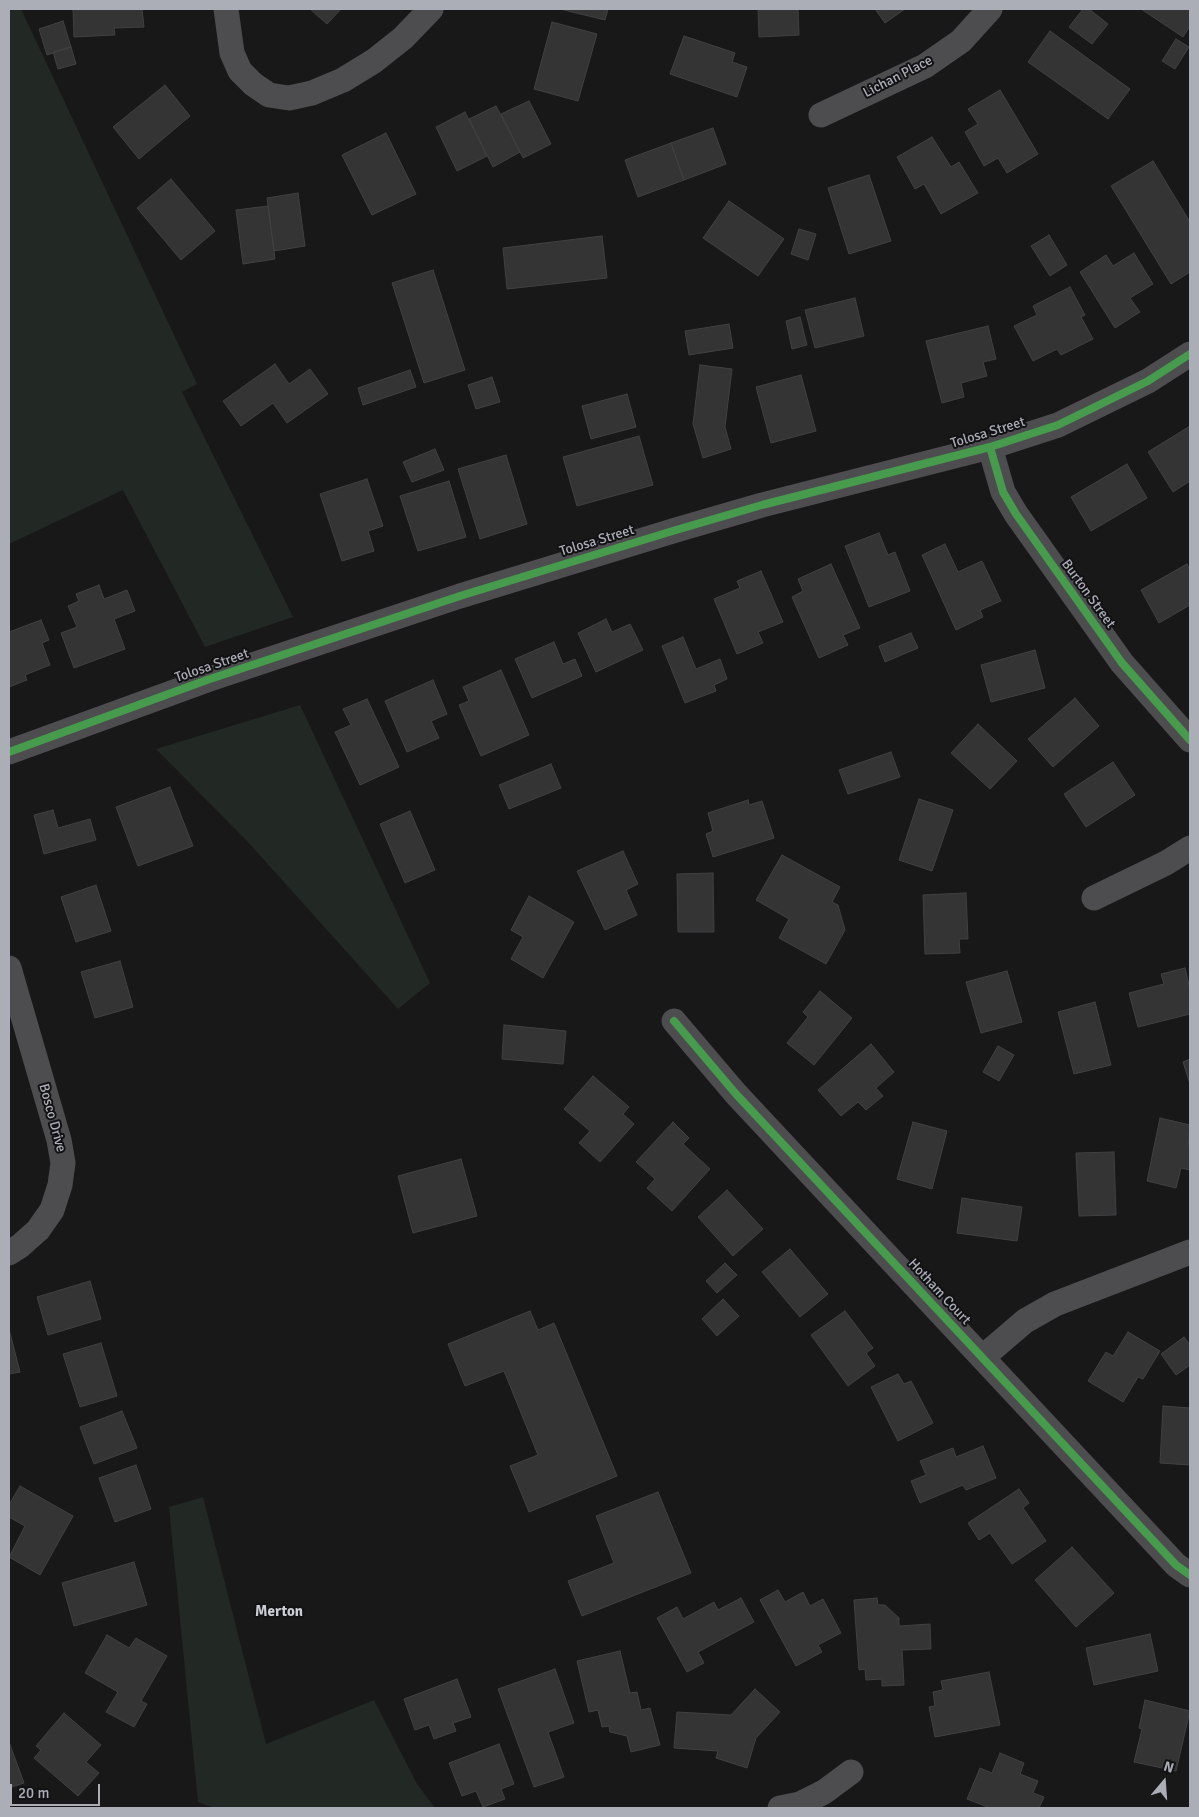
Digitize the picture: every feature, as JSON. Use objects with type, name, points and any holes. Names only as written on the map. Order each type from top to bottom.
[{"type":"street","points":[[226,9],[232,53],[240,71],[253,84],[269,94],[289,98],[312,93],[343,80],[374,61],[403,38],[431,9]]},
{"type":"street","name":"Lichan Place","points":[[821,115],[925,66],[961,41],[990,9]]},
{"type":"street","name":"Tolosa Street","points":[[9,752],[207,680],[488,588],[762,505],[990,447],[1058,424],[1104,404],[1148,381],[1190,354]]},
{"type":"street","name":"Burton Street","points":[[990,447],[1003,492],[1016,514],[1122,663],[1190,740]]},
{"type":"street","points":[[1094,898],[1166,864],[1190,848]]},
{"type":"street","name":"Bosco Drive","points":[[9,968],[60,1140],[63,1162],[60,1185],[52,1210],[38,1230],[9,1253]]},
{"type":"street","name":"Hotham Court","points":[[674,1021],[736,1094],[1176,1565],[1190,1576]]},
{"type":"street","points":[[983,1357],[1025,1321],[1055,1304],[1190,1252]]},
{"type":"street","points":[[780,1808],[800,1804],[824,1792],[850,1772]]},
{"type":"shaded area","points":[[9,9],[21,9],[197,384],[182,392],[293,617],[205,647],[123,490],[9,544]]},
{"type":"shaded area","points":[[300,705],[430,983],[398,1009],[247,841],[156,749]]},
{"type":"shaded area","points":[[203,1497],[266,1744],[374,1700],[417,1784],[435,1808],[214,1808],[198,1802],[169,1507]]},
{"type":"building","points":[[73,9],[142,9],[144,27],[114,28],[115,35],[74,37]]},
{"type":"building","points":[[310,9],[341,9],[327,24]]},
{"type":"building","points":[[560,9],[608,9],[605,20]]},
{"type":"building","points":[[758,9],[798,9],[799,35],[759,37]]},
{"type":"building","points":[[875,9],[905,9],[885,23]]},
{"type":"building","points":[[1083,9],[1089,9],[1108,24],[1092,44],[1069,27]]},
{"type":"building","points":[[1141,9],[1190,9],[1190,26],[1183,37]]},
{"type":"building","points":[[63,21],[71,47],[47,55],[39,29]]},
{"type":"building","points":[[552,22],[597,34],[578,101],[534,89]]},
{"type":"building","points":[[1050,31],[1130,89],[1108,119],[1028,62]]},
{"type":"building","points":[[684,36],[735,53],[732,62],[747,67],[737,97],[670,74]]},
{"type":"building","points":[[1176,39],[1189,47],[1175,69],[1162,61]]},
{"type":"building","points":[[71,47],[76,64],[58,69],[53,52]]},
{"type":"building","points":[[165,85],[190,116],[139,159],[113,127]]},
{"type":"building","points":[[1000,90],[1038,154],[1007,173],[998,158],[984,166],[965,132],[978,124],[968,109]]},
{"type":"building","points":[[529,101],[551,144],[523,158],[501,114]]},
{"type":"building","points":[[496,106],[520,152],[493,167],[469,119]]},
{"type":"building","points":[[465,112],[487,156],[457,171],[436,127]]},
{"type":"building","points":[[713,128],[726,164],[684,180],[671,143]]},
{"type":"building","points":[[386,133],[416,194],[372,215],[342,155]]},
{"type":"building","points":[[932,137],[951,167],[959,162],[978,193],[941,214],[924,184],[915,189],[897,157]]},
{"type":"building","points":[[671,143],[684,180],[638,197],[625,160]]},
{"type":"building","points":[[1153,161],[1190,222],[1190,272],[1171,284],[1111,186]]},
{"type":"building","points":[[869,175],[891,241],[849,254],[828,188]]},
{"type":"building","points":[[171,179],[215,231],[181,260],[137,208]]},
{"type":"building","points":[[298,193],[305,246],[274,251],[267,198]]},
{"type":"building","points":[[729,201],[784,239],[758,276],[703,238]]},
{"type":"building","points":[[268,206],[275,259],[243,264],[236,210]]},
{"type":"building","points":[[799,229],[816,234],[808,260],[791,254]]},
{"type":"building","points":[[1049,235],[1067,265],[1050,276],[1031,246]]},
{"type":"building","points":[[602,236],[607,278],[507,289],[503,248]]},
{"type":"building","points":[[1134,253],[1153,284],[1130,298],[1140,312],[1115,328],[1080,272],[1106,255],[1113,266]]},
{"type":"building","points":[[433,270],[465,370],[424,383],[392,283]]},
{"type":"building","points":[[1070,287],[1085,315],[1081,317],[1093,339],[1061,355],[1057,349],[1033,361],[1014,326],[1037,315],[1033,306]]},
{"type":"building","points":[[855,298],[864,336],[815,348],[805,310]]},
{"type":"building","points":[[800,317],[807,345],[792,349],[786,321]]},
{"type":"building","points":[[729,324],[733,348],[689,355],[685,331]]},
{"type":"building","points":[[988,326],[996,359],[983,362],[987,376],[961,383],[964,397],[942,403],[926,341]]},
{"type":"building","points":[[275,364],[289,384],[310,369],[328,394],[287,423],[273,403],[241,426],[223,401]]},
{"type":"building","points":[[700,365],[732,369],[725,427],[731,449],[703,458],[693,424]]},
{"type":"building","points":[[410,370],[416,387],[363,405],[358,388]]},
{"type":"building","points":[[801,375],[816,431],[771,443],[756,387]]},
{"type":"building","points":[[492,377],[500,402],[476,409],[468,385]]},
{"type":"building","points":[[627,394],[636,427],[591,439],[582,406]]},
{"type":"building","points":[[1190,426],[1190,481],[1173,492],[1148,452]]},
{"type":"building","points":[[639,436],[653,485],[577,506],[563,457]]},
{"type":"building","points":[[435,449],[444,470],[412,482],[403,462]]},
{"type":"building","points":[[506,455],[527,524],[480,539],[458,469]]},
{"type":"building","points":[[1127,464],[1147,498],[1091,531],[1071,497]]},
{"type":"building","points":[[367,479],[383,526],[368,531],[374,551],[342,561],[320,494]]},
{"type":"building","points":[[449,481],[466,537],[418,551],[400,496]]},
{"type":"building","points":[[879,533],[888,555],[895,552],[910,591],[869,607],[845,546]]},
{"type":"building","points":[[945,544],[958,572],[982,561],[1001,601],[980,610],[983,617],[956,630],[922,555]]},
{"type":"building","points":[[831,564],[860,628],[843,635],[848,645],[819,658],[792,597],[803,591],[798,579]]},
{"type":"building","points":[[1187,564],[1190,570],[1190,605],[1159,623],[1141,590]]},
{"type":"building","points":[[761,571],[783,622],[758,632],[763,643],[737,654],[714,599],[740,588],[737,581]]},
{"type":"building","points":[[99,585],[104,599],[127,590],[135,611],[114,619],[125,649],[74,668],[61,633],[77,627],[68,606],[79,601],[76,594]]},
{"type":"building","points":[[606,619],[612,632],[630,624],[643,650],[596,672],[578,633]]},
{"type":"building","points":[[41,620],[49,640],[42,643],[50,665],[25,675],[27,680],[9,687],[9,632]]},
{"type":"building","points":[[911,633],[918,648],[885,662],[879,646]]},
{"type":"building","points":[[683,637],[696,669],[720,659],[727,679],[714,685],[716,691],[685,703],[662,646]]},
{"type":"building","points":[[554,642],[563,664],[575,659],[582,676],[532,698],[515,659]]},
{"type":"building","points":[[1035,650],[1045,688],[991,702],[981,665]]},
{"type":"building","points":[[501,670],[529,735],[481,756],[459,705],[469,701],[463,687]]},
{"type":"building","points":[[433,680],[447,714],[431,721],[439,738],[407,752],[385,701]]},
{"type":"building","points":[[1075,698],[1099,726],[1053,767],[1028,739]]},
{"type":"building","points":[[367,699],[399,767],[360,785],[335,732],[351,725],[343,709]]},
{"type":"building","points":[[978,724],[1017,761],[990,789],[951,753]]},
{"type":"building","points":[[891,752],[900,777],[848,794],[839,770]]},
{"type":"building","points":[[1113,762],[1135,795],[1086,827],[1064,794]]},
{"type":"building","points":[[551,764],[561,788],[509,809],[499,785]]},
{"type":"building","points":[[170,787],[193,846],[138,866],[116,807]]},
{"type":"building","points":[[919,799],[953,810],[932,871],[899,860]]},
{"type":"building","points":[[748,800],[749,805],[762,801],[774,838],[713,857],[706,834],[713,831],[708,813]]},
{"type":"building","points":[[53,810],[58,828],[90,819],[96,840],[44,854],[34,815]]},
{"type":"building","points":[[410,811],[435,870],[405,883],[380,824]]},
{"type":"building","points":[[623,851],[638,884],[626,890],[637,915],[605,930],[577,871]]},
{"type":"building","points":[[782,855],[840,887],[832,902],[838,905],[845,930],[826,964],[779,938],[789,919],[756,900]]},
{"type":"building","points":[[713,873],[714,932],[678,932],[677,874]]},
{"type":"building","points":[[96,885],[111,931],[76,942],[61,897]]},
{"type":"building","points":[[966,893],[968,939],[959,939],[960,953],[925,954],[923,895]]},
{"type":"building","points":[[529,896],[574,922],[543,978],[511,959],[523,937],[511,930]]},
{"type":"building","points":[[120,961],[133,1007],[95,1018],[81,972]]},
{"type":"building","points":[[1185,968],[1190,989],[1190,1014],[1138,1027],[1129,993],[1164,984],[1161,974]]},
{"type":"building","points":[[1007,971],[1022,1022],[981,1033],[966,982]]},
{"type":"building","points":[[820,991],[852,1018],[814,1065],[787,1043],[808,1017],[803,1012]]},
{"type":"building","points":[[1095,1002],[1111,1065],[1074,1074],[1058,1012]]},
{"type":"building","points":[[504,1025],[566,1031],[563,1064],[502,1059]]},
{"type":"building","points":[[871,1044],[894,1072],[876,1088],[883,1096],[866,1110],[858,1102],[841,1116],[818,1090]]},
{"type":"building","points":[[998,1046],[1014,1055],[999,1081],[983,1072]]},
{"type":"building","points":[[1190,1059],[1190,1084],[1183,1062]]},
{"type":"building","points":[[593,1076],[629,1107],[623,1114],[634,1124],[600,1162],[579,1143],[590,1131],[564,1109]]},
{"type":"building","points":[[1160,1118],[1190,1125],[1188,1147],[1190,1147],[1190,1170],[1181,1168],[1176,1188],[1147,1181]]},
{"type":"building","points":[[673,1122],[689,1138],[683,1144],[710,1169],[672,1211],[647,1188],[655,1179],[636,1162]]},
{"type":"building","points":[[913,1122],[947,1131],[932,1189],[897,1179]]},
{"type":"building","points":[[1114,1152],[1116,1215],[1079,1216],[1076,1153]]},
{"type":"building","points":[[461,1159],[477,1216],[413,1233],[398,1176]]},
{"type":"building","points":[[727,1190],[763,1229],[733,1256],[698,1217]]},
{"type":"building","points":[[962,1198],[1022,1207],[1017,1241],[957,1233]]},
{"type":"building","points":[[790,1249],[828,1294],[800,1317],[762,1272]]},
{"type":"building","points":[[725,1263],[737,1275],[717,1293],[706,1281]]},
{"type":"building","points":[[90,1281],[101,1319],[48,1335],[37,1297]]},
{"type":"building","points":[[723,1299],[739,1316],[717,1336],[702,1319]]},
{"type":"building","points":[[530,1311],[538,1330],[554,1323],[617,1476],[529,1512],[510,1466],[538,1455],[504,1371],[465,1386],[448,1344]]},
{"type":"building","points":[[845,1311],[873,1348],[866,1353],[875,1366],[848,1386],[811,1335]]},
{"type":"building","points":[[9,1329],[20,1372],[9,1374]]},
{"type":"building","points":[[1128,1332],[1160,1351],[1143,1379],[1138,1377],[1123,1402],[1088,1381],[1106,1352],[1113,1356]]},
{"type":"building","points":[[1184,1337],[1190,1345],[1190,1365],[1176,1375],[1161,1354]]},
{"type":"building","points":[[101,1343],[117,1396],[80,1407],[63,1354]]},
{"type":"building","points":[[898,1374],[904,1384],[911,1381],[933,1423],[898,1441],[871,1387]]},
{"type":"building","points":[[1163,1406],[1190,1408],[1190,1465],[1160,1463]]},
{"type":"building","points":[[122,1411],[137,1448],[94,1464],[80,1427]]},
{"type":"building","points":[[983,1446],[996,1478],[966,1490],[963,1485],[920,1503],[911,1481],[926,1475],[920,1461],[953,1448],[956,1457]]},
{"type":"building","points":[[136,1465],[151,1509],[115,1522],[99,1478]]},
{"type":"building","points":[[20,1486],[73,1516],[40,1575],[9,1557],[25,1526],[9,1517],[9,1505]]},
{"type":"building","points":[[1019,1489],[1029,1503],[1023,1508],[1046,1541],[1012,1564],[990,1533],[979,1540],[968,1523]]},
{"type":"building","points":[[658,1492],[691,1573],[582,1616],[568,1581],[614,1563],[596,1516]]},
{"type":"building","points":[[1072,1547],[1114,1593],[1076,1627],[1035,1580]]},
{"type":"building","points":[[134,1562],[147,1605],[74,1626],[62,1583]]},
{"type":"building","points":[[778,1590],[785,1602],[803,1592],[810,1606],[823,1599],[841,1633],[818,1645],[822,1652],[796,1666],[760,1600]]},
{"type":"building","points":[[741,1598],[754,1622],[698,1652],[704,1663],[687,1672],[657,1618],[677,1607],[683,1619],[714,1602],[718,1610]]},
{"type":"building","points":[[877,1598],[878,1605],[885,1605],[899,1618],[899,1626],[930,1624],[931,1649],[902,1650],[904,1685],[882,1686],[882,1679],[866,1680],[865,1669],[859,1670],[854,1600]]},
{"type":"building","points":[[1150,1634],[1158,1671],[1094,1685],[1086,1648]]},
{"type":"building","points":[[107,1635],[129,1648],[136,1638],[167,1656],[141,1701],[147,1704],[134,1727],[106,1712],[118,1692],[85,1673]]},
{"type":"building","points":[[620,1651],[630,1693],[637,1692],[641,1710],[650,1708],[660,1745],[631,1752],[627,1736],[610,1732],[609,1726],[602,1727],[598,1710],[589,1712],[577,1661]]},
{"type":"building","points":[[555,1669],[574,1723],[548,1732],[564,1777],[534,1787],[498,1689]]},
{"type":"building","points":[[989,1672],[1000,1725],[935,1737],[929,1707],[935,1706],[933,1692],[943,1690],[941,1681]]},
{"type":"building","points":[[457,1679],[471,1717],[453,1723],[456,1731],[434,1739],[429,1725],[415,1730],[404,1699]]},
{"type":"building","points":[[755,1689],[780,1712],[756,1738],[747,1768],[716,1758],[718,1751],[674,1748],[677,1712],[731,1715]]},
{"type":"building","points":[[1145,1700],[1190,1711],[1176,1771],[1134,1762],[1142,1729],[1139,1728]]},
{"type":"building","points":[[64,1713],[101,1745],[86,1762],[99,1773],[78,1796],[34,1758],[41,1750],[36,1746]]},
{"type":"building","points":[[9,1742],[24,1783],[9,1788]]},
{"type":"building","points":[[499,1744],[514,1784],[501,1789],[505,1799],[483,1807],[476,1791],[462,1796],[449,1763]]},
{"type":"building","points":[[1000,1753],[1024,1763],[1020,1774],[1038,1781],[1033,1793],[1044,1797],[1039,1808],[990,1808],[967,1799],[980,1768],[992,1773]]},
{"type":"cycle path","points":[[9,752],[207,680],[460,596],[762,505],[990,447],[1058,425],[1148,381],[1190,354]]},
{"type":"cycle path","points":[[990,447],[1003,492],[1016,514],[1122,663],[1190,740]]},
{"type":"cycle path","points":[[674,1021],[736,1094],[1176,1565],[1190,1575]]},
{"type":"district","name":"Merton","points":[[279,1612]]}]
